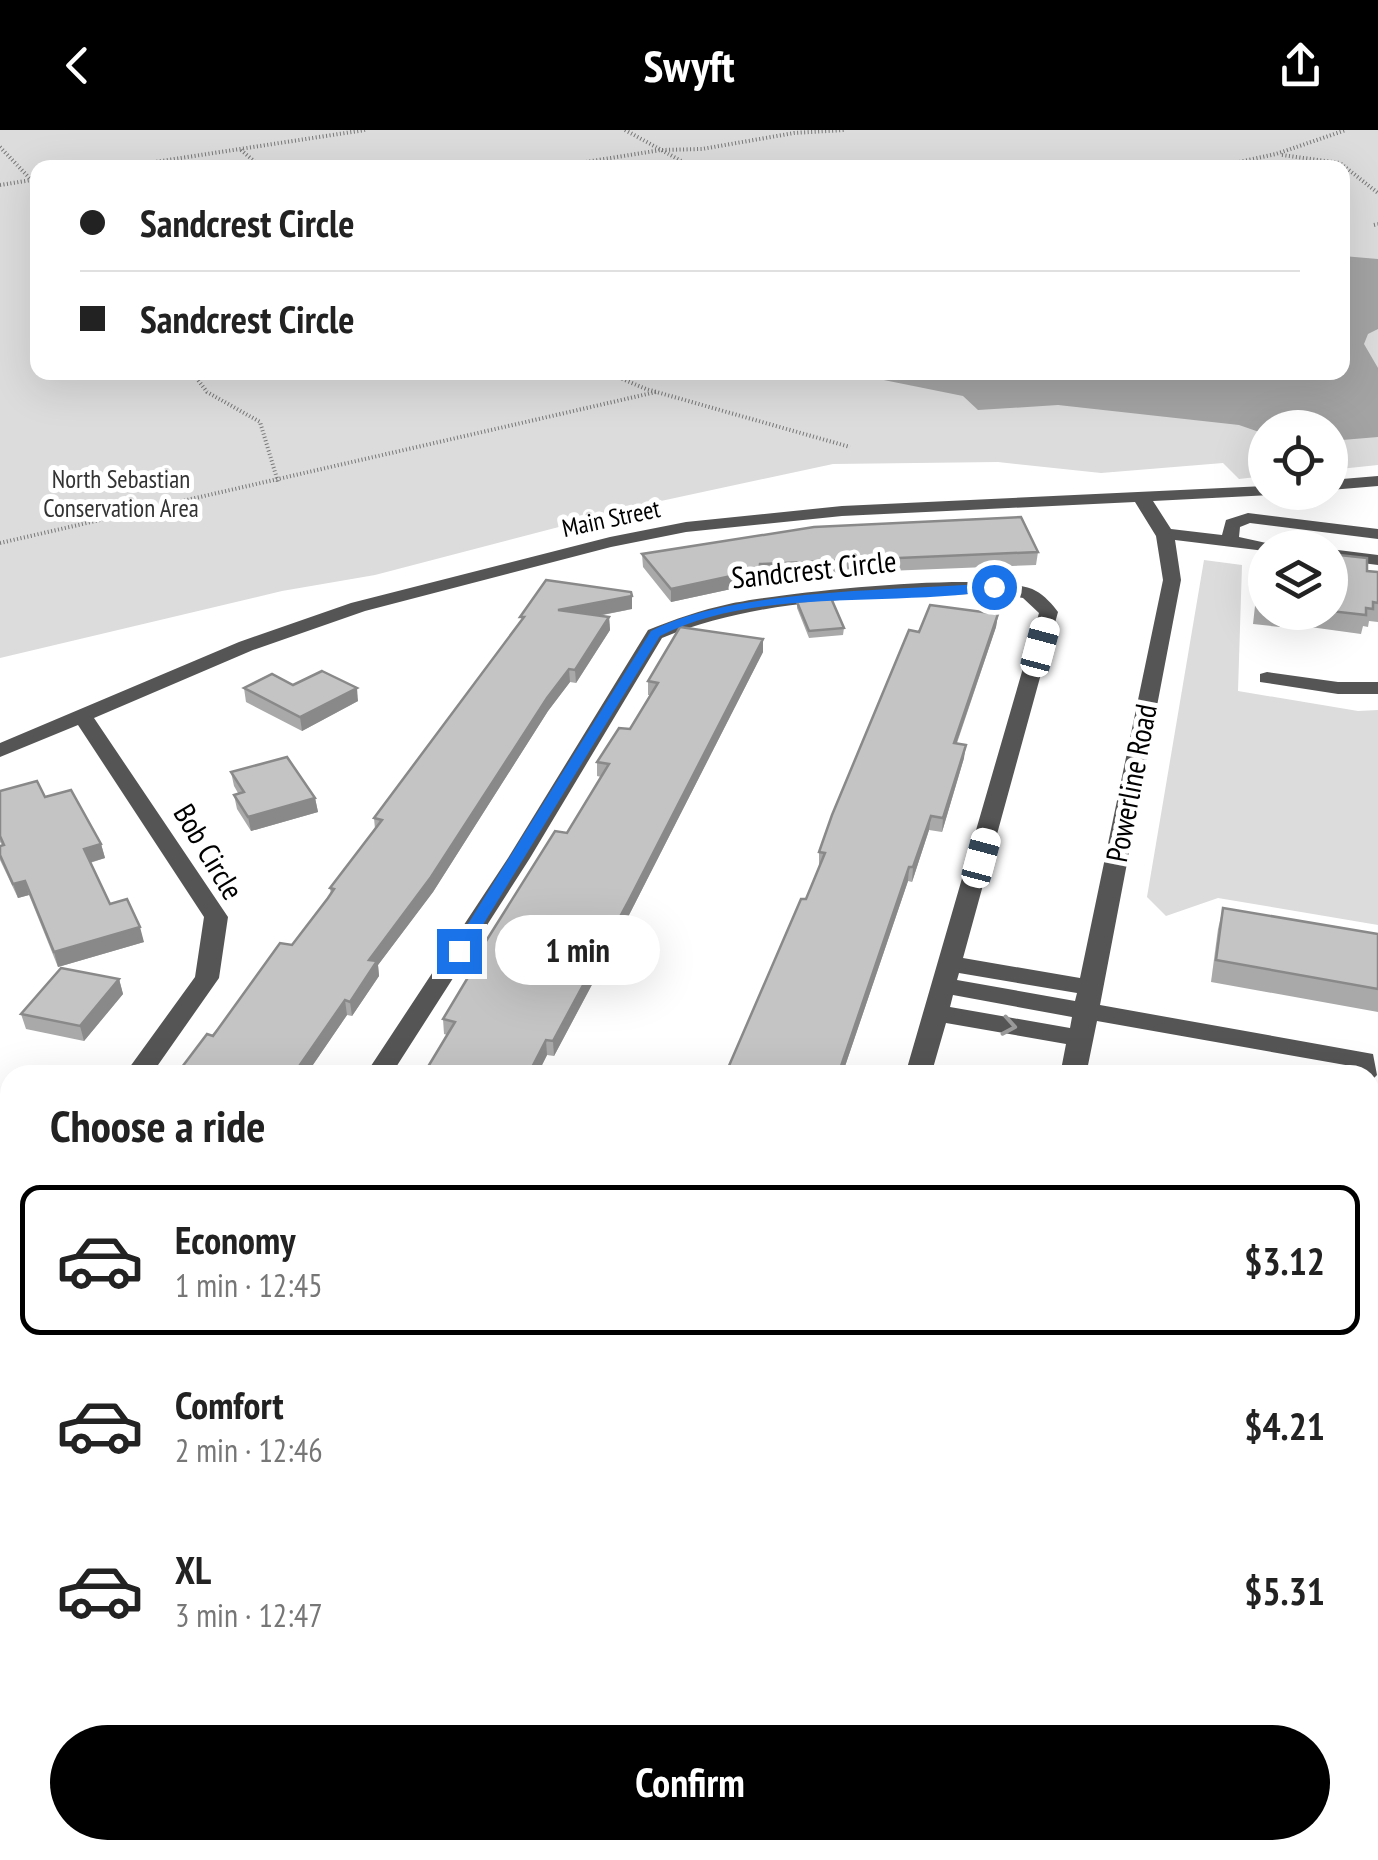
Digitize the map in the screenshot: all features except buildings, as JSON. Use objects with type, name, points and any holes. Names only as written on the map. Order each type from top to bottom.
[{"type":"street","points":[[1348,484],[1378,481]]},
{"type":"street","name":"Main Street","points":[[0,751],[246,646],[358,607],[610,542],[686,528],[822,513],[1248,492]]},
{"type":"street","name":"Powerline Road","points":[[1075,1065],[1172,580],[1172,550],[1166,534],[1141,498]]},
{"type":"street","points":[[1230,541],[1232,524],[1248,518],[1378,534]]},
{"type":"street","points":[[1166,534],[1248,544]]},
{"type":"street","points":[[1348,556],[1378,560]]},
{"type":"street","name":"Sandcrest Circle","points":[[384,1065],[538,828],[655,634],[685,618],[779,603],[994,587],[1028,594],[1050,612],[921,1065]]},
{"type":"street","points":[[1268,678],[1338,688],[1378,688]]},
{"type":"street","name":"Bob Circle","points":[[83,718],[216,917],[207,978],[144,1065]]},
{"type":"street","points":[[948,975],[1088,1000],[1364,1060],[1364,1065]]},
{"type":"street","points":[[937,1013],[1080,1038]]},
{"type":"path","points":[[168,160],[364,130]]},
{"type":"path","points":[[625,130],[679,160]]},
{"type":"path","points":[[598,160],[844,130]]},
{"type":"path","points":[[1249,160],[1346,130]]},
{"type":"path","points":[[0,148],[30,176]]},
{"type":"path","points":[[240,149],[253,160]]},
{"type":"path","points":[[1276,154],[1319,160]]},
{"type":"path","points":[[1350,171],[1378,193]]},
{"type":"path","points":[[0,185],[30,181]]},
{"type":"path","points":[[198,380],[207,392],[260,422],[278,482]]},
{"type":"path","points":[[626,380],[850,447]]},
{"type":"path","points":[[0,543],[656,392]]},
{"type":"green space","name":"North Sebastian Conservation Area","points":[[0,130],[1378,130],[1378,465],[1348,468],[1348,410],[1248,410],[1248,478],[1239,479],[1223,463],[1101,473],[998,462],[833,464],[647,504],[375,575],[282,591],[0,658]]},
{"type":"green space","points":[[1204,560],[1242,565],[1238,691],[1358,711],[1378,710],[1378,925],[1218,898],[1166,916],[1147,897]]},
{"type":"shaded area","points":[[1350,257],[1378,259],[1378,329],[1368,334],[1364,344],[1378,368],[1378,437],[1348,440],[1348,410],[1248,410],[1248,428],[1058,405],[978,410],[963,396],[884,380],[1350,380]]},
{"type":"route","points":[[459,951],[655,634],[685,618],[779,603],[994,587]]}]
